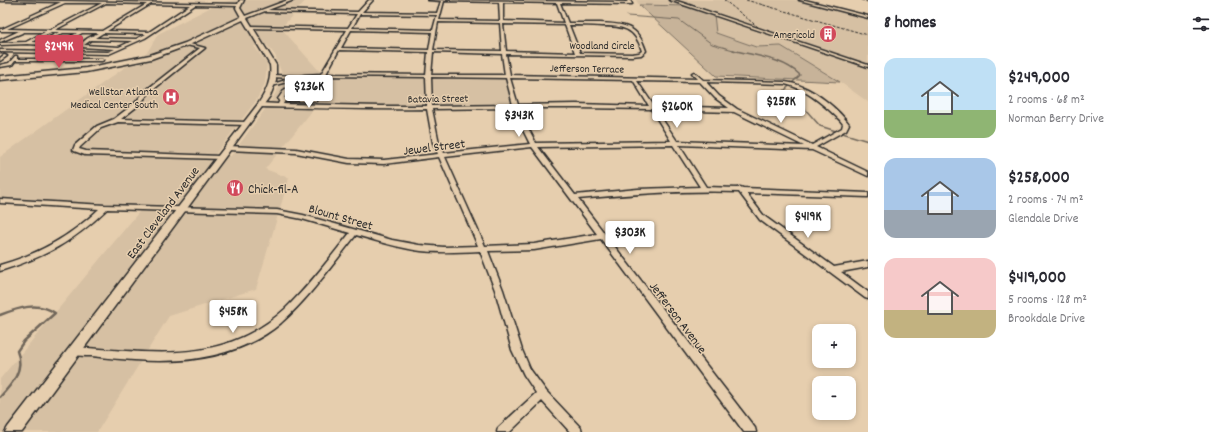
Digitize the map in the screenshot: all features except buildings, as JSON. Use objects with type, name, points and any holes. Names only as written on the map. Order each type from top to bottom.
[{"type":"main road","points":[[238,5],[242,0]]},
{"type":"main road","points":[[0,78],[69,72],[105,67],[151,57],[187,44],[244,18],[292,0]]},
{"type":"main road","points":[[238,5],[248,10],[266,10],[299,0]]},
{"type":"main road","points":[[238,5],[238,8],[272,62],[274,69],[273,80]]},
{"type":"main road","points":[[220,29],[250,27]]},
{"type":"main road","name":"East Cleveland Avenue","points":[[13,432],[261,105],[273,80]]},
{"type":"street","points":[[0,0],[238,5]]},
{"type":"street","points":[[27,43],[112,0]]},
{"type":"street","points":[[78,46],[156,0]]},
{"type":"street","points":[[0,51],[104,54],[112,52],[150,33],[199,0]]},
{"type":"street","points":[[323,75],[359,13],[371,0]]},
{"type":"street","points":[[430,0],[584,1],[631,3],[628,0]]},
{"type":"street","points":[[443,0],[428,63],[432,132],[440,156],[483,249],[499,290],[517,350],[527,372],[542,394],[577,432]]},
{"type":"street","points":[[671,0],[868,66]]},
{"type":"street","points":[[801,0],[868,17]]},
{"type":"street","points":[[1,31],[68,1]]},
{"type":"street","name":"Jefferson Avenue","points":[[501,1],[506,77],[522,125],[534,145],[751,432]]},
{"type":"street","points":[[558,2],[578,54]]},
{"type":"street","name":"Woodland Circle","points":[[266,10],[359,13],[502,22],[615,25],[627,27],[640,39],[644,51],[643,53],[636,55],[338,49]]},
{"type":"street","points":[[250,27],[435,31]]},
{"type":"street","points":[[1,31],[150,33]]},
{"type":"street","points":[[1,42],[23,31]]},
{"type":"street","points":[[40,44],[64,32]]},
{"type":"street","points":[[59,45],[82,32]]},
{"type":"street","points":[[89,39],[137,40]]},
{"type":"street","points":[[1,42],[121,48]]},
{"type":"street","points":[[187,44],[203,48],[142,96],[137,104],[115,121],[100,127],[77,146],[76,150],[85,153],[220,158]]},
{"type":"street","points":[[0,60],[3,56],[16,57],[15,60]]},
{"type":"street","points":[[0,66],[10,64],[15,60],[102,60]]},
{"type":"street","points":[[694,73],[717,97],[735,110],[811,148],[868,174]]},
{"type":"street","name":"Jefferson Terrace","points":[[273,80],[287,82],[306,76],[323,75],[701,80],[785,83],[804,88],[842,118],[846,124],[844,129],[811,148]]},
{"type":"street","points":[[273,80],[306,76]]},
{"type":"street","points":[[634,79],[704,189]]},
{"type":"street","points":[[283,99],[280,99],[287,90]]},
{"type":"street","points":[[283,99],[314,100],[319,92]]},
{"type":"street","points":[[278,106],[283,99]]},
{"type":"street","name":"Batavia Street","points":[[261,105],[430,108],[576,106],[735,110]]},
{"type":"street","points":[[115,121],[246,124]]},
{"type":"street","name":"Jewel Street","points":[[228,148],[296,151],[349,161],[369,162],[398,161],[534,145],[675,143],[811,148]]},
{"type":"street","points":[[573,197],[638,191],[704,189],[740,189],[868,195]]},
{"type":"street","points":[[740,189],[762,218],[868,296]]},
{"type":"street","name":"Blount Street","points":[[0,201],[105,207],[277,212],[303,217],[392,242],[419,248],[444,250],[534,247],[603,236]]},
{"type":"street","points":[[0,268],[41,254],[61,244],[78,233],[105,207]]},
{"type":"street","points":[[74,351],[182,357],[208,352],[253,337],[276,322],[296,303],[355,232]]},
{"type":"street","points":[[833,270],[868,264]]},
{"type":"street","points":[[502,432],[542,394]]},
{"type":"shaded area","points":[[234,0],[306,0],[281,28],[322,74],[505,77],[511,104],[403,107],[317,105],[265,169],[289,178],[256,289],[169,316],[97,432],[0,432],[0,379],[144,206],[0,201],[0,157],[128,65],[156,57],[140,57],[148,51],[158,34],[217,4]],"holes":[[[267,45],[275,55],[282,74],[279,87],[271,101],[231,156],[214,156],[255,102],[265,83],[267,64],[254,46]]]},
{"type":"shaded area","points":[[636,0],[802,0],[868,17],[868,102],[840,82],[781,46],[756,47],[716,33],[687,6],[639,5]]},
{"type":"shaded area","points":[[639,5],[687,6],[714,14],[716,33],[756,47],[781,46],[840,82],[716,76]]},
{"type":"waterway","points":[[627,16],[679,20],[712,44],[735,51]]},
{"type":"waterway","points":[[735,51],[768,58],[793,69],[800,75],[783,92],[789,100],[805,109],[820,126],[868,141]]},
{"type":"waterway","points":[[0,315],[28,307],[42,307],[55,313],[24,341],[17,351],[19,364],[16,376],[13,382],[0,397]]},
{"type":"railway","points":[[724,0],[758,27]]},
{"type":"railway","points":[[746,0],[868,35]]},
{"type":"railway","points":[[861,0],[868,2]]},
{"type":"place","name":"Americold","points":[[828,34]]},
{"type":"place","name":"WellStar Atlanta Medical Center South","points":[[171,97]]},
{"type":"place","name":"Chick-fil-A","points":[[235,188]]}]
